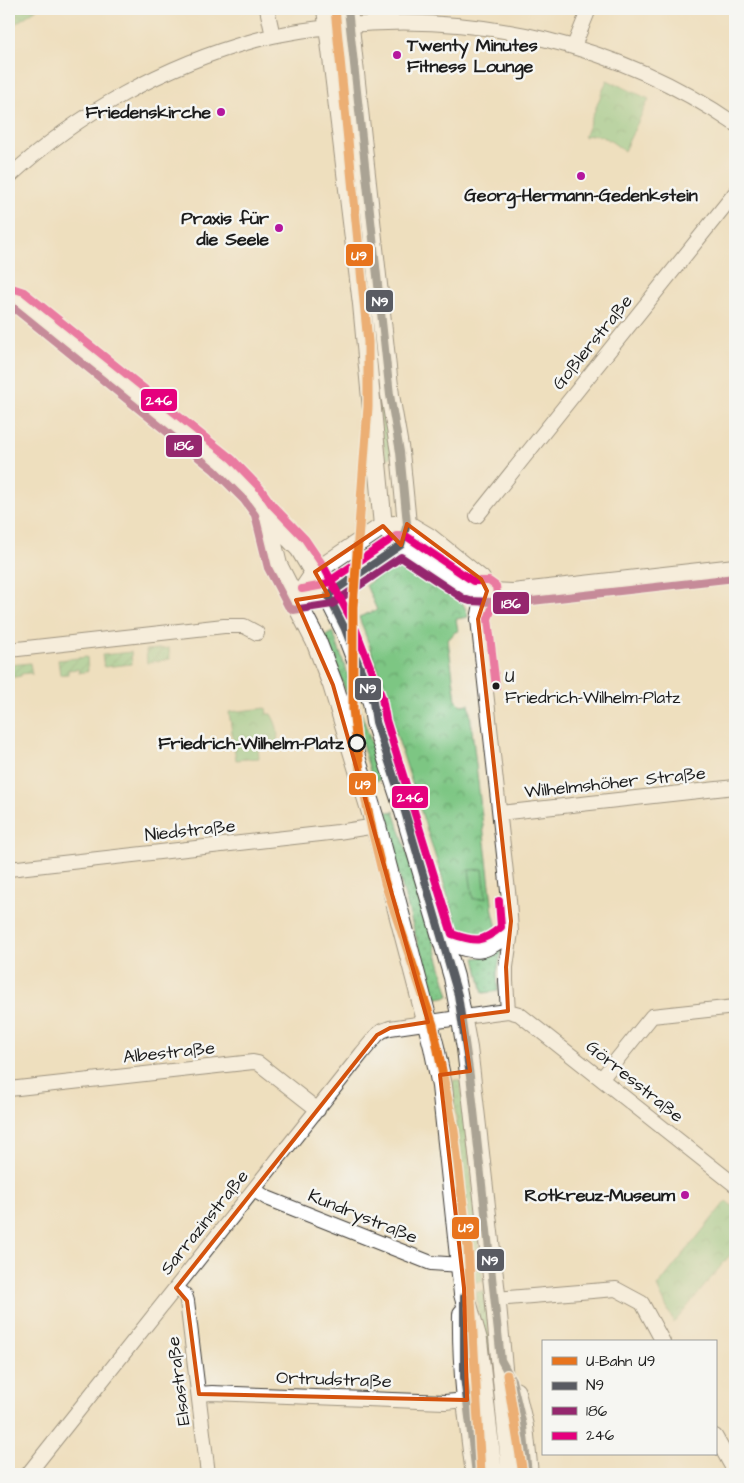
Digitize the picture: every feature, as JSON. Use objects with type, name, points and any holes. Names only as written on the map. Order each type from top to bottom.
[{"type":"main road","points":[[12,294],[226,467],[252,494],[264,511],[297,544],[328,595],[345,629],[373,702],[376,722],[456,986],[470,1071],[496,1299],[512,1474]]},
{"type":"main road","points":[[264,511],[278,565],[316,640],[333,685],[376,826],[428,1022],[440,1075],[462,1265],[464,1294],[462,1342],[476,1474]]},
{"type":"main road","points":[[440,1075],[470,1071]]},
{"type":"main road","points":[[464,1294],[477,1340],[492,1474]]},
{"type":"main road","points":[[501,1360],[512,1380],[523,1426],[528,1474]]},
{"type":"street","points":[[268,9],[273,36]]},
{"type":"street","points":[[326,9],[362,304],[382,526],[401,545],[470,591],[513,593],[735,568]]},
{"type":"street","points":[[574,46],[589,9]]},
{"type":"street","points":[[9,177],[76,124],[140,86],[210,55],[273,36],[328,27],[349,17],[452,24],[522,34],[574,46],[617,62],[680,90],[735,124]]},
{"type":"street","points":[[296,600],[328,595],[401,545],[407,524],[400,455],[391,402],[349,17]]},
{"type":"street","name":"Goßlerstraße","points":[[478,516],[735,193]]},
{"type":"street","points":[[296,600],[315,572],[382,526],[407,524],[429,537],[481,579],[487,591],[478,619],[509,900],[511,932],[506,966],[508,1011],[462,1017]]},
{"type":"street","points":[[9,650],[224,626],[244,626],[258,633]]},
{"type":"street","name":"Wilhelmshöher Straße","points":[[500,814],[735,787]]},
{"type":"street","name":"Niedstraße","points":[[9,870],[376,826]]},
{"type":"street","points":[[444,942],[468,950],[484,951],[494,946],[511,932]]},
{"type":"street","points":[[602,1078],[652,1016],[735,1007]]},
{"type":"street","name":"Görresstraße","points":[[508,1011],[519,1014],[529,1020],[735,1185]]},
{"type":"street","name":"Sarrazinstraße","points":[[28,1474],[377,1035],[382,1031],[462,1017]]},
{"type":"street","name":"Albestraße","points":[[9,1089],[253,1062],[318,1110]]},
{"type":"street","name":"Kundrystraße","points":[[254,1190],[267,1198],[431,1263],[462,1265]]},
{"type":"street","name":"Elsastraße","points":[[176,1288],[185,1295],[187,1301],[208,1474]]},
{"type":"street","points":[[496,1299],[616,1288],[642,1303],[662,1340]]},
{"type":"street","name":"Ortrudstraße","points":[[199,1394],[445,1402],[467,1400]]},
{"type":"street","points":[[716,1438],[735,1472]]},
{"type":"highlighted area","points":[[407,524],[481,579],[487,591],[478,619],[511,921],[506,967],[508,1011],[462,1017],[470,1071],[440,1075],[464,1288],[467,1400],[199,1394],[187,1301],[176,1288],[377,1035],[390,1028],[428,1022],[333,685],[296,600],[328,595],[315,572],[383,526],[401,545]]},
{"type":"green space","points":[[9,9],[37,9],[9,28]]},
{"type":"green space","points":[[347,51],[391,456],[389,459],[385,457],[348,130],[337,52]]},
{"type":"green space","points":[[607,80],[649,99],[624,151],[600,136],[590,135],[584,137]]},
{"type":"green space","points":[[382,542],[386,542],[385,545],[349,570],[345,564]]},
{"type":"green space","points":[[399,565],[419,568],[436,577],[457,596],[468,617],[456,619],[458,631],[448,640],[456,700],[461,705],[469,704],[493,912],[497,928],[495,937],[481,944],[472,944],[460,934],[391,717],[379,672],[359,617],[377,610],[366,585],[390,567]]},
{"type":"green space","points":[[333,632],[384,779],[373,781],[351,706],[325,636]]},
{"type":"green space","points":[[169,648],[170,659],[147,663],[146,650]]},
{"type":"green space","points":[[131,652],[132,664],[104,667],[102,655]]},
{"type":"green space","points":[[87,657],[88,671],[79,673],[78,669],[68,670],[68,674],[60,675],[58,660]]},
{"type":"green space","points":[[30,663],[32,675],[30,673],[21,674],[21,676],[9,678],[9,665]]},
{"type":"green space","points":[[266,708],[267,714],[271,714],[276,725],[278,732],[277,743],[258,747],[259,758],[236,760],[229,712]]},
{"type":"green space","points":[[394,811],[449,996],[433,999],[382,813]]},
{"type":"green space","points":[[483,869],[486,898],[473,899],[469,870]]},
{"type":"green space","points":[[502,949],[497,973],[498,991],[483,993],[475,958],[487,956]]},
{"type":"green space","points":[[454,1080],[459,1080],[461,1084],[483,1281],[475,1282],[452,1083]]},
{"type":"green space","points":[[726,1201],[735,1208],[735,1249],[674,1323],[657,1287]]},
{"type":"green space","points":[[484,1291],[504,1474],[499,1474],[476,1292]]},
{"type":"metro line","name":"U9","points":[[335,9],[368,342],[368,407],[353,607],[353,709],[360,771],[372,830],[385,883],[433,1025],[454,1131],[468,1247],[481,1474]]},
{"type":"metro line","name":"U9","points":[[507,1375],[523,1474]]},
{"type":"transit line","name":"N9","points":[[348,9],[390,395],[400,452],[407,524],[401,545],[328,595],[345,629],[373,702],[376,722],[403,805],[458,995],[471,1083],[501,1360],[512,1380],[523,1426],[528,1474]]},
{"type":"transit line","name":"246","points":[[12,288],[24,292],[232,459],[305,539],[324,567],[354,625],[382,698],[386,720],[452,934],[473,940],[489,936],[501,927],[499,901]]},
{"type":"transit line","name":"186","points":[[9,304],[214,470],[244,500],[255,515],[268,568],[288,606],[293,610],[332,604],[401,557],[464,599],[470,601],[514,603],[735,578]]},
{"type":"transit line","name":"246","points":[[302,589],[324,585],[396,536],[406,536],[473,581],[489,581],[496,586],[497,594],[488,619],[496,687]]},
{"type":"transit line","name":"N9","points":[[464,1297],[464,1377],[476,1474]]},
{"type":"place","name":"Twenty Minutes Fitness Lounge","points":[[397,55]]},
{"type":"place","name":"Friedenskirche","points":[[221,112]]},
{"type":"place","name":"Georg-Hermann-Gedenkstein","points":[[581,176]]},
{"type":"place","name":"Praxis für die Seele","points":[[279,228]]},
{"type":"place","name":"U Friedrich-Wilhelm-Platz","points":[[496,686]]},
{"type":"place","name":"Friedrich-Wilhelm-Platz","points":[[357,743]]},
{"type":"place","name":"Rotkreuz-Museum","points":[[685,1195]]}]
